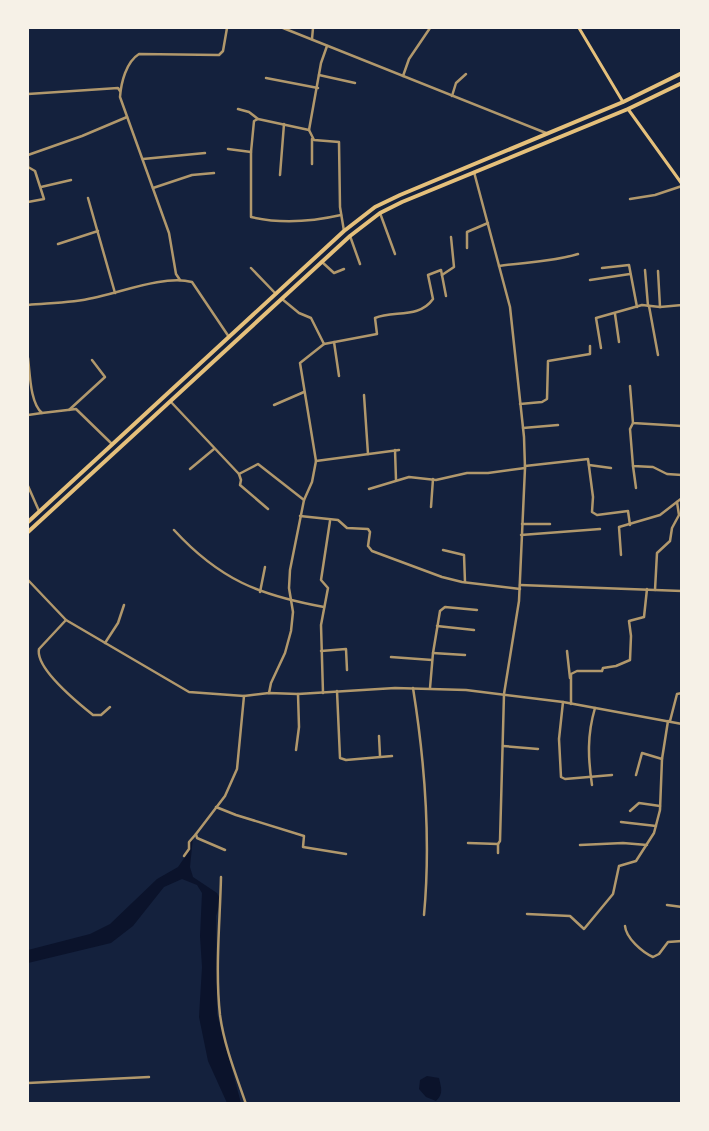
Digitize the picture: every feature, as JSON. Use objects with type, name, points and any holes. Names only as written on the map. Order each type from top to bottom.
[{"type":"main road","points":[[578,28],[628,109],[682,185]]},
{"type":"main road","points":[[28,522],[344,231],[386,201],[624,102],[682,74]]},
{"type":"main road","points":[[28,532],[350,236],[380,213],[402,202],[628,109],[682,83]]},
{"type":"street","points":[[180,280],[176,274],[170,233],[120,97],[120,92],[127,69],[138,54],[219,55],[223,51],[227,28]]},
{"type":"street","points":[[283,28],[548,134]]},
{"type":"street","points":[[312,39],[313,28]]},
{"type":"street","points":[[403,76],[408,59],[430,28]]},
{"type":"street","points":[[312,164],[312,139],[309,130],[321,63],[327,46]]},
{"type":"street","points":[[452,96],[456,83],[466,74]]},
{"type":"street","points":[[319,75],[355,83]]},
{"type":"street","points":[[266,78],[318,88]]},
{"type":"street","points":[[28,94],[97,88],[118,88],[120,92]]},
{"type":"street","points":[[238,109],[249,112],[258,119],[309,130]]},
{"type":"street","points":[[28,155],[82,136],[127,116]]},
{"type":"street","points":[[258,119],[254,121],[251,152],[251,216],[295,222],[313,221],[341,215]]},
{"type":"street","points":[[280,175],[284,124]]},
{"type":"street","points":[[312,139],[339,142],[341,215],[344,231]]},
{"type":"street","points":[[228,149],[251,152]]},
{"type":"street","points":[[143,159],[205,153]]},
{"type":"street","points":[[28,159],[28,167],[35,171],[44,198],[28,202]]},
{"type":"street","points":[[153,188],[192,175],[214,172]]},
{"type":"street","points":[[474,172],[510,307],[523,428],[525,467],[520,587],[515,635],[504,694],[501,834],[498,853]]},
{"type":"street","points":[[41,187],[71,180]]},
{"type":"street","points":[[630,199],[655,195],[682,185]]},
{"type":"street","points":[[88,198],[115,293]]},
{"type":"street","points":[[380,213],[394,254]]},
{"type":"street","points":[[467,248],[467,232],[488,223]]},
{"type":"street","points":[[58,244],[98,231]]},
{"type":"street","points":[[350,236],[360,264]]},
{"type":"street","points":[[442,275],[454,267],[451,236]]},
{"type":"street","points":[[499,266],[531,261],[558,260],[578,254]]},
{"type":"street","points":[[322,262],[334,273],[344,269]]},
{"type":"street","points":[[602,268],[629,264],[637,307]]},
{"type":"street","points":[[250,268],[276,294]]},
{"type":"street","points":[[269,693],[285,654],[291,631],[290,570],[300,516],[304,500],[312,482],[316,461],[300,363],[324,344],[377,334],[375,318],[382,315],[409,314],[426,306],[433,299],[428,275],[441,270],[446,296]]},
{"type":"street","points":[[644,270],[648,306],[658,354]]},
{"type":"street","points":[[658,271],[660,307]]},
{"type":"street","points":[[590,280],[630,274]]},
{"type":"street","points":[[28,305],[76,301],[180,280],[192,282],[229,337]]},
{"type":"street","points":[[282,299],[299,313],[310,318],[324,344]]},
{"type":"street","points":[[601,348],[596,318],[637,307],[682,305]]},
{"type":"street","points":[[615,314],[619,342]]},
{"type":"street","points":[[334,342],[339,376]]},
{"type":"street","points":[[520,404],[542,402],[547,399],[548,361],[590,354],[590,346]]},
{"type":"street","points":[[28,358],[34,399],[42,413]]},
{"type":"street","points":[[68,410],[105,378],[92,360]]},
{"type":"street","points":[[630,386],[633,423],[630,430],[636,488]]},
{"type":"street","points":[[274,405],[304,392]]},
{"type":"street","points":[[364,396],[368,454]]},
{"type":"street","points":[[170,402],[239,474],[240,485],[268,509]]},
{"type":"street","points":[[28,414],[76,410],[112,444]]},
{"type":"street","points":[[633,423],[682,426]]},
{"type":"street","points":[[523,428],[558,425]]},
{"type":"street","points":[[190,469],[214,449]]},
{"type":"street","points":[[316,461],[397,450],[396,480]]},
{"type":"street","points":[[369,489],[409,477],[433,479],[467,472],[488,473],[588,459],[593,497],[592,512],[597,515],[628,511],[630,525]]},
{"type":"street","points":[[239,474],[258,464],[304,500]]},
{"type":"street","points":[[589,465],[611,468]]},
{"type":"street","points":[[633,466],[653,467],[667,474],[682,475]]},
{"type":"street","points":[[431,507],[433,479]]},
{"type":"street","points":[[28,486],[39,511]]},
{"type":"street","points":[[621,555],[619,527],[660,515],[682,498]]},
{"type":"street","points":[[655,590],[657,553],[672,537],[672,528],[679,515],[677,502]]},
{"type":"street","points":[[300,516],[330,521],[338,520],[351,528],[370,530],[368,546],[372,550],[442,577],[465,582],[520,587],[682,591]]},
{"type":"street","points":[[323,692],[321,625],[328,588],[321,580],[330,521]]},
{"type":"street","points":[[522,524],[550,524]]},
{"type":"street","points":[[521,535],[600,529]]},
{"type":"street","points":[[174,530],[187,544],[238,582],[260,592],[292,601],[325,607]]},
{"type":"street","points":[[443,550],[464,555],[465,582]]},
{"type":"street","points":[[260,592],[265,567]]},
{"type":"street","points":[[28,580],[66,620],[189,692],[244,696],[269,693],[298,694],[430,688],[504,694],[563,702],[682,724]]},
{"type":"street","points":[[570,679],[571,674],[577,671],[602,671],[603,668],[616,666],[630,660],[630,621],[644,617],[648,589]]},
{"type":"street","points":[[105,643],[118,623],[124,605]]},
{"type":"street","points":[[430,688],[432,660],[440,610],[445,607],[476,610]]},
{"type":"street","points":[[66,620],[39,649],[39,660],[46,670],[93,715],[100,715],[110,707]]},
{"type":"street","points":[[437,626],[474,630]]},
{"type":"street","points":[[321,651],[346,649],[347,670]]},
{"type":"street","points":[[567,651],[571,704]]},
{"type":"street","points":[[433,653],[465,655]]},
{"type":"street","points":[[391,657],[432,660]]},
{"type":"street","points":[[413,688],[422,754],[428,839],[424,915]]},
{"type":"street","points":[[337,691],[340,758],[346,760],[392,756]]},
{"type":"street","points":[[528,914],[570,916],[584,929],[613,894],[619,866],[636,861],[647,845],[656,826],[660,806],[662,759],[669,721],[677,694],[682,693]]},
{"type":"street","points":[[296,750],[299,727],[298,694]]},
{"type":"street","points":[[184,856],[189,850],[189,842],[224,796],[236,769],[244,696]]},
{"type":"street","points":[[563,702],[559,740],[561,778],[612,775]]},
{"type":"street","points":[[592,785],[588,745],[590,726],[595,708]]},
{"type":"street","points":[[379,736],[380,756]]},
{"type":"street","points":[[503,746],[538,749]]},
{"type":"street","points":[[636,775],[642,753],[662,759]]},
{"type":"street","points":[[630,811],[639,803],[660,806]]},
{"type":"street","points":[[216,806],[236,815],[304,836],[303,848],[346,854]]},
{"type":"street","points":[[621,822],[656,826]]},
{"type":"street","points":[[196,834],[197,838],[226,850]]},
{"type":"street","points":[[468,843],[498,844]]},
{"type":"street","points":[[580,845],[623,843],[647,845]]},
{"type":"street","points":[[221,877],[219,893],[220,1016],[230,1056],[246,1104]]},
{"type":"street","points":[[667,905],[682,907]]},
{"type":"street","points":[[625,926],[626,933],[633,943],[653,957],[659,954],[668,942],[682,941]]},
{"type":"street","points":[[28,1083],[149,1077]]},
{"type":"water","points":[[193,837],[190,867],[193,877],[217,893],[221,901],[216,916],[217,1014],[241,1103],[227,1103],[208,1061],[199,1017],[202,967],[200,936],[202,893],[197,885],[182,879],[164,887],[133,926],[111,943],[28,963],[28,950],[90,934],[110,924],[157,879],[178,867],[189,851],[190,842]]},
{"type":"water","points":[[427,1076],[439,1078],[441,1093],[436,1101],[426,1097],[419,1089],[420,1080]]}]
